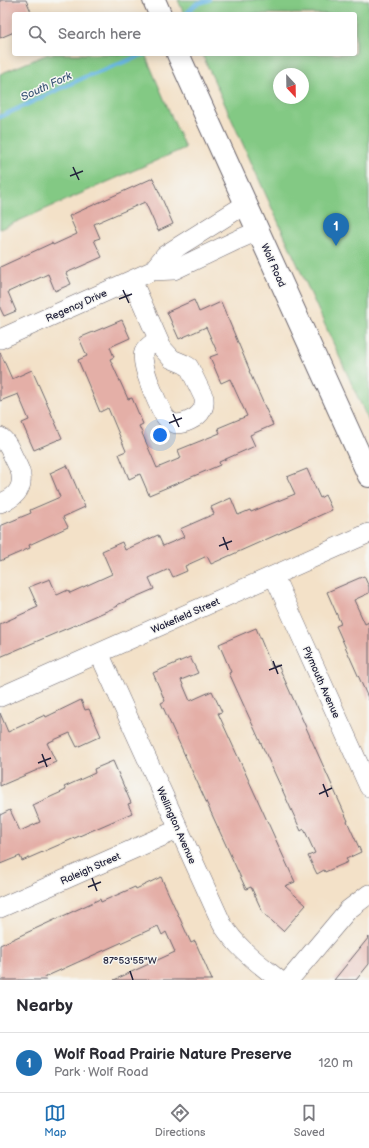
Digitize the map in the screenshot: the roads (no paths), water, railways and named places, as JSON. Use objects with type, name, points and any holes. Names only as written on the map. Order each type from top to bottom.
[{"type":"main road","points":[[154,0],[159,12]]},
{"type":"main road","name":"Wolf Road","points":[[179,56],[369,476]]},
{"type":"street","name":"Regency Drive","points":[[152,271],[165,255],[246,204]]},
{"type":"street","name":"Regency Drive","points":[[0,339],[152,271],[174,270],[258,231]]},
{"type":"street","points":[[132,280],[157,340]]},
{"type":"street","points":[[0,437],[4,439],[8,445],[22,475],[20,488],[16,494],[10,500],[0,503]]},
{"type":"street","name":"Wakefield Street","points":[[0,697],[369,533]]},
{"type":"street","name":"Plymouth Avenue","points":[[274,576],[369,787]]},
{"type":"street","name":"Wellington Avenue","points":[[99,653],[215,910],[231,938],[241,949],[279,980]]},
{"type":"street","name":"Raleigh Street","points":[[0,908],[179,829]]},
{"type":"street","points":[[289,980],[348,910],[369,894]]},
{"type":"waterway","name":"South Fork","points":[[188,12],[196,4],[209,0]]},
{"type":"waterway","name":"South Fork","points":[[0,117],[85,77],[140,56]]},
{"type":"place","name":"Wolf Road Prairie Nature Preserve","points":[[336,246]]}]
